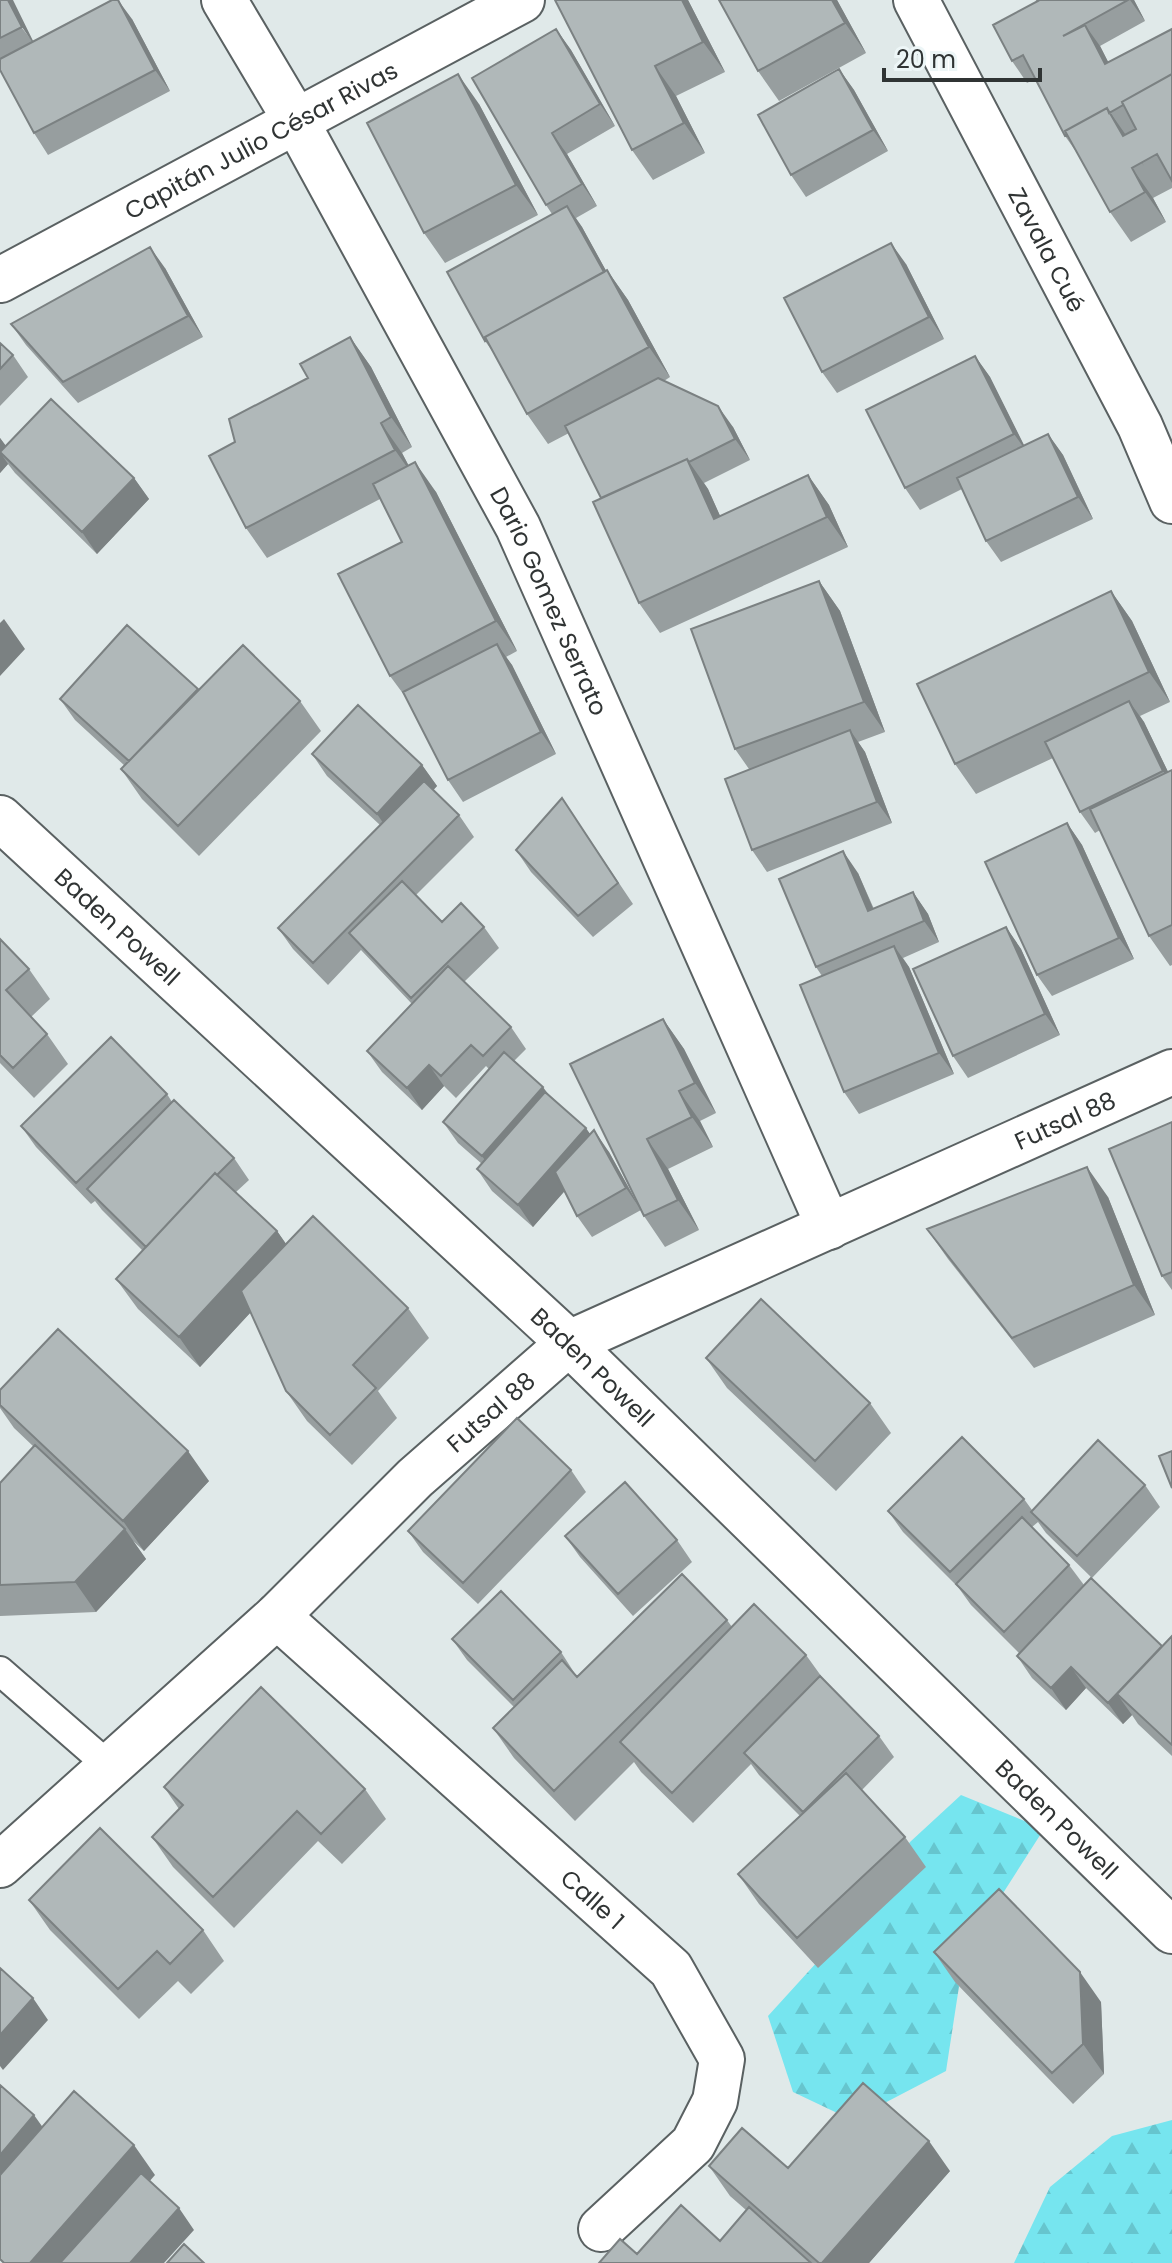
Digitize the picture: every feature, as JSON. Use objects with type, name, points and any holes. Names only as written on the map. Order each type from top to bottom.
[{"type":"street","name":"Dario Gomez Serrato","points":[[224,0],[296,121],[518,527],[829,1227]]},
{"type":"street","name":"Capitán Julio César Rivas","points":[[0,280],[522,0]]},
{"type":"street","name":"Zavala Cué","points":[[916,0],[1140,426],[1172,501]]},
{"type":"street","name":"Baden Powell","points":[[0,818],[569,1343],[1172,1931]]},
{"type":"street","name":"Futsal 88","points":[[0,1865],[277,1616],[415,1478],[569,1343],[1172,1072]]},
{"type":"street","name":"Calle 1","points":[[277,1616],[671,1969],[722,2059],[715,2101],[693,2144],[601,2229]]},
{"type":"lane","points":[[0,1671],[109,1766]]},
{"type":"green space","points":[[961,1795],[1044,1829],[964,1954],[946,2071],[852,2120],[793,2092],[768,2016],[858,1917],[910,1842]]},
{"type":"green space","points":[[1172,2120],[1172,2263],[1014,2263],[1050,2187],[1112,2136]]},
{"type":"building","points":[[0,0],[8,0],[22,27],[0,38]]},
{"type":"building","points":[[112,0],[118,0],[155,70],[34,133],[0,70],[0,59]]},
{"type":"building","points":[[555,0],[682,0],[703,42],[655,66],[684,123],[632,150]]},
{"type":"building","points":[[719,0],[832,0],[845,23],[758,71]]},
{"type":"building","points":[[1037,0],[1128,0],[1063,36],[1085,25],[1105,64],[1172,29],[1172,74],[1122,102],[1123,105],[1109,113],[1107,108],[1065,131],[1065,136],[1023,55],[1012,61],[993,25]]},
{"type":"building","points":[[556,29],[600,104],[552,133],[582,184],[546,205],[472,78]]},
{"type":"building","points":[[839,69],[873,130],[791,175],[758,115]]},
{"type":"building","points":[[458,74],[516,185],[424,233],[367,123]]},
{"type":"building","points":[[1172,74],[1172,181],[1157,154],[1132,168],[1145,192],[1110,212],[1065,131],[1107,108],[1123,136],[1136,129],[1122,102]]},
{"type":"building","points":[[567,206],[604,272],[485,337],[485,341],[447,272]]},
{"type":"building","points":[[891,243],[929,317],[822,372],[784,298]]},
{"type":"building","points":[[150,247],[188,316],[63,382],[11,324]]},
{"type":"building","points":[[607,270],[649,347],[527,414],[485,337]]},
{"type":"building","points":[[350,337],[391,417],[381,423],[395,450],[246,528],[209,456],[235,442],[229,419],[308,378],[300,364]]},
{"type":"building","points":[[0,343],[13,355],[0,369]]},
{"type":"building","points":[[975,356],[1014,434],[905,488],[866,410]]},
{"type":"building","points":[[658,378],[718,406],[735,439],[689,462],[687,459],[601,498],[565,426]]},
{"type":"building","points":[[51,399],[134,478],[82,532],[0,452]]},
{"type":"building","points":[[1048,434],[1078,497],[986,541],[957,478]]},
{"type":"building","points":[[687,459],[714,519],[808,475],[827,517],[639,603],[593,502]]},
{"type":"building","points":[[415,462],[496,621],[390,676],[338,574],[402,542],[373,484]]},
{"type":"building","points":[[819,581],[864,702],[735,749],[691,629]]},
{"type":"building","points":[[1111,591],[1149,672],[955,764],[917,684]]},
{"type":"building","points":[[127,625],[198,689],[129,761],[60,699]]},
{"type":"building","points":[[497,644],[541,732],[448,780],[403,692]]},
{"type":"building","points":[[243,645],[300,701],[178,826],[121,769]]},
{"type":"building","points":[[1129,701],[1163,771],[1080,812],[1045,742]]},
{"type":"building","points":[[358,705],[422,765],[377,814],[312,754]]},
{"type":"building","points":[[850,730],[877,802],[752,850],[725,779]]},
{"type":"building","points":[[1172,770],[1172,925],[1149,936],[1090,809]]},
{"type":"building","points":[[424,781],[459,815],[313,963],[278,928]]},
{"type":"building","points":[[562,798],[618,883],[578,916],[516,850]]},
{"type":"building","points":[[1067,823],[1119,938],[1037,975],[985,862]]},
{"type":"building","points":[[843,851],[868,911],[913,892],[924,921],[816,967],[779,879]]},
{"type":"building","points":[[402,881],[442,922],[461,903],[484,927],[411,998],[349,933]]},
{"type":"building","points":[[1006,927],[1045,1014],[953,1056],[913,969]]},
{"type":"building","points":[[0,939],[29,969],[6,990],[47,1034],[13,1068],[0,1055]]},
{"type":"building","points":[[894,946],[939,1053],[844,1092],[800,985]]},
{"type":"building","points":[[448,966],[511,1027],[483,1056],[471,1045],[441,1076],[429,1065],[407,1088],[367,1051]]},
{"type":"building","points":[[663,1019],[695,1083],[679,1091],[692,1117],[647,1139],[678,1200],[644,1216],[570,1064]]},
{"type":"building","points":[[111,1037],[167,1094],[76,1183],[21,1126]]},
{"type":"building","points":[[504,1052],[543,1087],[482,1156],[443,1122]]},
{"type":"building","points":[[545,1092],[586,1128],[518,1205],[477,1169]]},
{"type":"building","points":[[174,1100],[234,1158],[217,1175],[215,1173],[146,1247],[87,1189]]},
{"type":"building","points":[[1172,1122],[1172,1272],[1162,1276],[1109,1149]]},
{"type":"building","points":[[594,1130],[626,1188],[577,1216],[555,1172]]},
{"type":"building","points":[[1087,1167],[1134,1285],[1012,1338],[927,1229]]},
{"type":"building","points":[[215,1173],[277,1231],[179,1337],[116,1279]]},
{"type":"building","points":[[313,1216],[408,1308],[353,1365],[376,1388],[330,1435],[286,1391],[241,1291]]},
{"type":"building","points":[[761,1299],[870,1403],[815,1461],[706,1358]]},
{"type":"building","points":[[58,1329],[188,1451],[123,1521],[0,1405],[0,1390]]},
{"type":"building","points":[[517,1418],[571,1470],[463,1583],[408,1531]]},
{"type":"building","points":[[962,1437],[1024,1499],[950,1572],[888,1511]]},
{"type":"building","points":[[1098,1440],[1145,1485],[1077,1556],[1031,1512]]},
{"type":"building","points":[[35,1445],[125,1529],[75,1582],[0,1585],[0,1483]]},
{"type":"building","points":[[1172,1451],[1172,1488],[1159,1456]]},
{"type":"building","points":[[625,1482],[677,1540],[618,1594],[565,1536]]},
{"type":"building","points":[[1022,1517],[1069,1565],[1004,1632],[956,1584]]},
{"type":"building","points":[[682,1574],[727,1620],[554,1791],[493,1728],[562,1660],[577,1677]]},
{"type":"building","points":[[1091,1578],[1162,1646],[1108,1703],[1071,1667],[1051,1688],[1017,1656]]},
{"type":"building","points":[[501,1591],[561,1652],[513,1700],[452,1639]]},
{"type":"building","points":[[754,1604],[806,1655],[672,1793],[620,1742]]},
{"type":"building","points":[[1172,1636],[1172,1745],[1117,1694]]},
{"type":"building","points":[[820,1676],[879,1736],[803,1812],[744,1753]]},
{"type":"building","points":[[261,1687],[365,1789],[321,1834],[297,1811],[213,1897],[152,1837],[183,1805],[164,1787]]},
{"type":"building","points":[[846,1773],[905,1837],[797,1938],[738,1874]]},
{"type":"building","points":[[100,1828],[203,1930],[170,1964],[157,1951],[118,1989],[29,1900]]},
{"type":"building","points":[[999,1889],[1080,1972],[1083,2044],[1052,2073],[934,1952]]},
{"type":"building","points":[[0,1968],[33,1998],[0,2035]]},
{"type":"building","points":[[863,2083],[929,2141],[819,2263],[709,2166],[742,2128],[788,2168]]},
{"type":"building","points":[[0,2085],[34,2115],[0,2155]]},
{"type":"building","points":[[74,2091],[134,2145],[30,2263],[4,2263],[0,2259],[0,2175]]},
{"type":"building","points":[[141,2173],[179,2208],[130,2263],[60,2263]]},
{"type":"building","points":[[681,2205],[720,2241],[749,2207],[811,2263],[599,2263],[620,2239],[637,2254]]},
{"type":"building","points":[[184,2244],[204,2263],[167,2263]]}]
